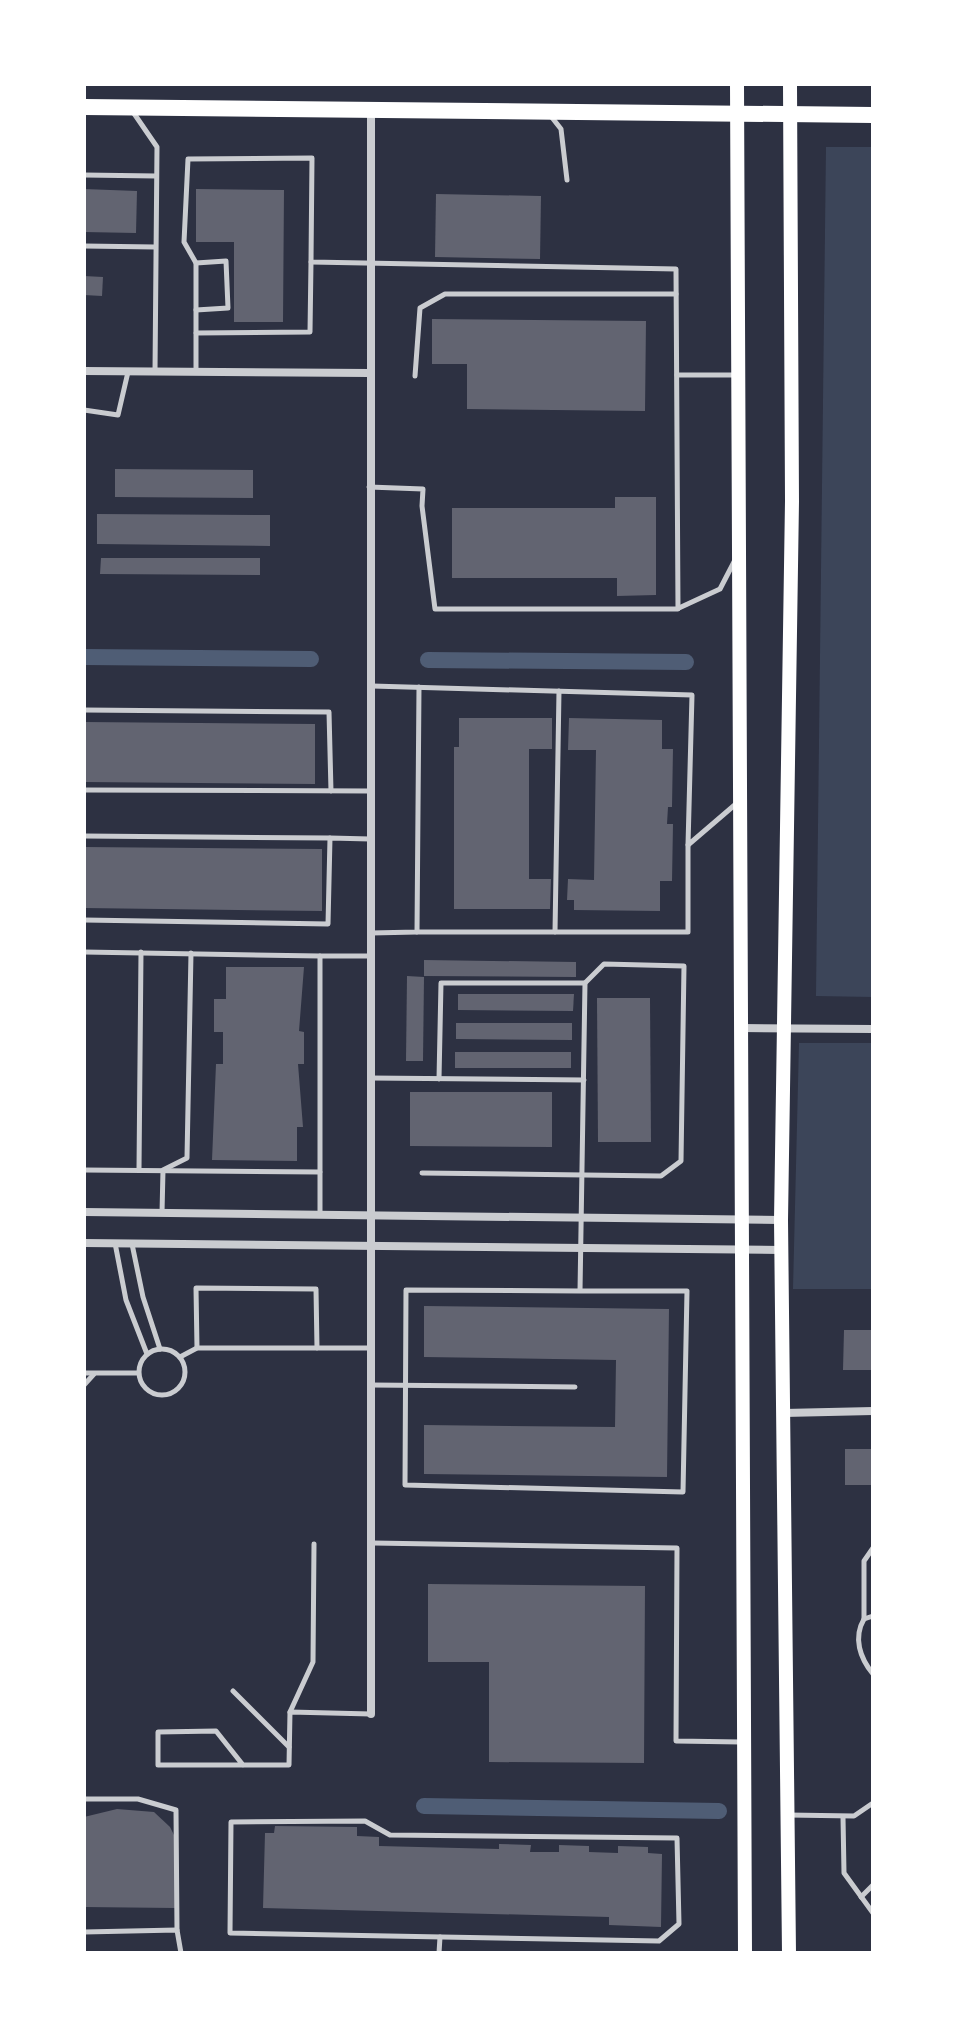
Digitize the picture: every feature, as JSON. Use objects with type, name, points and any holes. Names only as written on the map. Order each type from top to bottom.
[{"type":"highway","points":[[84,107],[873,115]]},
{"type":"main road","points":[[737,84],[741,1742],[745,1953]]},
{"type":"main road","points":[[789,1953],[781,1220],[782,1029],[789,857],[790,84]]},
{"type":"street","points":[[371,109],[371,1714]]},
{"type":"street","points":[[84,371],[369,373]]},
{"type":"street","points":[[741,1028],[873,1029]]},
{"type":"street","points":[[84,1212],[781,1220]]},
{"type":"street","points":[[84,1243],[782,1250]]},
{"type":"street","points":[[784,1413],[873,1411]]},
{"type":"lane","points":[[130,107],[157,147],[155,372]]},
{"type":"lane","points":[[547,111],[561,129],[567,180]]},
{"type":"lane","points":[[196,333],[310,332],[312,158],[188,159],[184,242],[196,263],[196,310],[196,333],[196,372]]},
{"type":"lane","points":[[84,175],[156,176]]},
{"type":"lane","points":[[84,246],[155,247]]},
{"type":"lane","points":[[196,263],[226,261],[228,308],[196,310]]},
{"type":"lane","points":[[311,262],[370,266],[676,269],[678,609]]},
{"type":"lane","points":[[415,376],[420,308],[445,294],[676,294]]},
{"type":"lane","points":[[84,410],[118,415],[128,372]]},
{"type":"lane","points":[[677,375],[738,375]]},
{"type":"lane","points":[[369,487],[423,489],[435,609],[678,609],[720,589],[739,552]]},
{"type":"lane","points":[[370,686],[692,695],[688,932],[370,933]]},
{"type":"lane","points":[[417,932],[419,687]]},
{"type":"lane","points":[[555,932],[559,691]]},
{"type":"lane","points":[[84,710],[329,712],[331,791]]},
{"type":"lane","points":[[84,790],[370,791]]},
{"type":"lane","points":[[688,845],[741,800]]},
{"type":"lane","points":[[84,836],[370,839]]},
{"type":"lane","points":[[84,920],[328,924],[330,838]]},
{"type":"lane","points":[[84,952],[370,956]]},
{"type":"lane","points":[[139,1170],[141,952]]},
{"type":"lane","points":[[163,1170],[187,1158],[191,953]]},
{"type":"lane","points":[[320,956],[320,1214]]},
{"type":"lane","points":[[422,1173],[582,1175],[661,1176],[681,1161],[684,966],[604,964],[585,983],[584,1080],[582,1175],[581,1217],[580,1291]]},
{"type":"lane","points":[[439,1079],[441,983],[585,983]]},
{"type":"lane","points":[[370,1078],[584,1080]]},
{"type":"lane","points":[[84,1170],[320,1172]]},
{"type":"lane","points":[[162,1213],[163,1170]]},
{"type":"lane","points":[[115,1243],[126,1300],[147,1354]]},
{"type":"lane","points":[[132,1244],[143,1297],[160,1349]]},
{"type":"lane","points":[[197,1348],[196,1288],[316,1289],[317,1348]]},
{"type":"lane","points":[[406,1290],[580,1291],[687,1291],[683,1492],[405,1485],[406,1290]]},
{"type":"lane","points":[[138,1373],[147,1354],[160,1349],[180,1357],[197,1348],[371,1348]]},
{"type":"lane","points":[[138,1373],[149,1392],[170,1394],[185,1378],[180,1357]]},
{"type":"lane","points":[[84,1373],[138,1373]]},
{"type":"lane","points":[[84,1385],[94,1373]]},
{"type":"lane","points":[[371,1385],[575,1387]]},
{"type":"lane","points":[[373,1543],[677,1548],[676,1741],[741,1742]]},
{"type":"lane","points":[[243,1765],[216,1731],[158,1732],[158,1765],[243,1765],[289,1765],[290,1712],[313,1662],[314,1544]]},
{"type":"lane","points":[[873,1548],[864,1561],[864,1619],[857,1637],[863,1663],[873,1674]]},
{"type":"lane","points":[[864,1619],[873,1616]]},
{"type":"lane","points":[[233,1691],[289,1747]]},
{"type":"lane","points":[[290,1712],[371,1714]]},
{"type":"lane","points":[[84,1799],[138,1799],[176,1810],[177,1930],[181,1953]]},
{"type":"lane","points":[[787,1815],[854,1816],[873,1803]]},
{"type":"lane","points":[[843,1817],[844,1873],[873,1913]]},
{"type":"lane","points":[[365,1821],[390,1835],[677,1838],[679,1924],[659,1941],[440,1937],[230,1933],[231,1822],[365,1821]]},
{"type":"lane","points":[[861,1897],[873,1885]]},
{"type":"lane","points":[[84,1932],[177,1930]]},
{"type":"lane","points":[[439,1953],[440,1937]]},
{"type":"shaded area","points":[[826,147],[873,147],[873,997],[816,996]]},
{"type":"shaded area","points":[[799,1043],[873,1043],[873,1289],[793,1289]]},
{"type":"building","points":[[84,189],[137,191],[136,233],[84,232]]},
{"type":"building","points":[[196,189],[284,190],[283,322],[234,322],[234,242],[196,242]]},
{"type":"building","points":[[436,194],[541,196],[540,259],[435,257]]},
{"type":"building","points":[[84,276],[103,277],[102,296],[84,295]]},
{"type":"building","points":[[432,319],[646,321],[645,411],[467,409],[467,364],[432,364]]},
{"type":"building","points":[[115,469],[253,470],[253,498],[115,497]]},
{"type":"building","points":[[615,497],[656,497],[656,595],[617,596],[617,578],[452,578],[452,508],[615,508]]},
{"type":"building","points":[[97,514],[270,515],[270,546],[97,544]]},
{"type":"building","points":[[101,558],[260,558],[260,575],[100,574]]},
{"type":"building","points":[[459,718],[552,718],[552,749],[529,749],[529,879],[551,879],[550,909],[454,909],[454,747],[459,747]]},
{"type":"building","points":[[569,718],[662,720],[662,749],[673,749],[672,807],[668,807],[667,824],[673,824],[672,881],[660,881],[660,911],[574,910],[574,900],[567,900],[568,879],[594,880],[596,750],[568,750]]},
{"type":"building","points":[[84,722],[315,724],[315,784],[84,782]]},
{"type":"building","points":[[84,847],[322,849],[322,911],[84,908]]},
{"type":"building","points":[[424,960],[576,962],[576,977],[424,976]]},
{"type":"building","points":[[226,967],[304,967],[299,1031],[304,1032],[304,1064],[298,1064],[303,1127],[297,1127],[297,1161],[212,1160],[216,1064],[223,1064],[223,1032],[214,1032],[214,999],[226,999]]},
{"type":"building","points":[[407,976],[424,977],[423,1061],[406,1061]]},
{"type":"building","points":[[458,994],[574,994],[573,1011],[458,1010]]},
{"type":"building","points":[[597,998],[650,998],[651,1142],[598,1142]]},
{"type":"building","points":[[456,1023],[572,1023],[572,1040],[456,1039]]},
{"type":"building","points":[[455,1052],[571,1052],[571,1068],[455,1068]]},
{"type":"building","points":[[410,1092],[552,1092],[552,1147],[410,1146]]},
{"type":"building","points":[[424,1306],[669,1309],[667,1477],[424,1474],[424,1425],[615,1427],[616,1360],[424,1357]]},
{"type":"building","points":[[844,1330],[873,1330],[873,1370],[843,1370]]},
{"type":"building","points":[[845,1449],[873,1449],[873,1485],[845,1485]]},
{"type":"building","points":[[428,1584],[645,1586],[644,1763],[489,1762],[489,1662],[428,1662]]},
{"type":"building","points":[[117,1809],[154,1812],[170,1827],[175,1837],[175,1908],[84,1907],[84,1817]]},
{"type":"building","points":[[275,1826],[357,1827],[357,1836],[379,1837],[379,1846],[499,1849],[499,1844],[531,1845],[530,1852],[559,1852],[559,1845],[589,1846],[589,1852],[618,1853],[618,1846],[648,1847],[648,1853],[662,1854],[661,1927],[609,1925],[609,1917],[263,1908],[265,1833],[274,1833]]},
{"type":"waterway","points":[[84,657],[311,659]]},
{"type":"waterway","points":[[428,660],[686,662]]},
{"type":"waterway","points":[[424,1806],[719,1811]]}]
